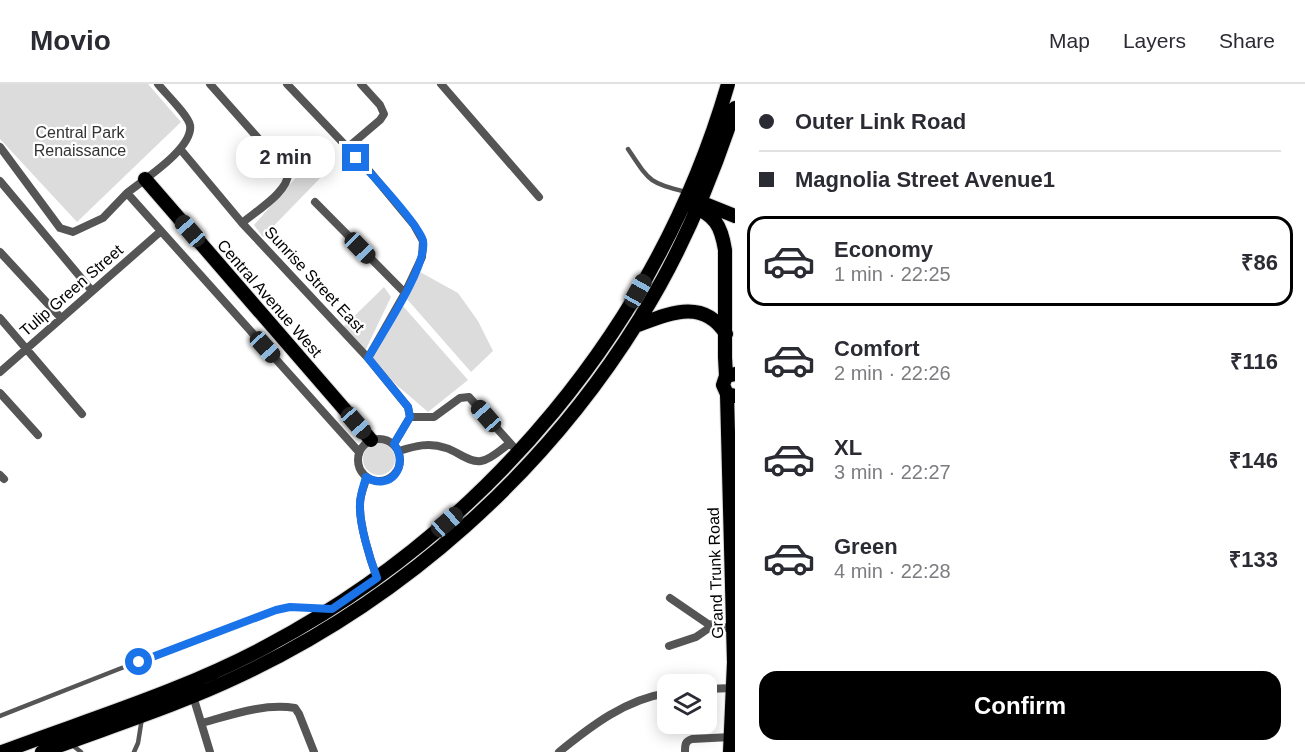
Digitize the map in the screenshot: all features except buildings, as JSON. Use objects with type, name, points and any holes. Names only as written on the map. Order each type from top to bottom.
[{"type":"main road","points":[[42,752],[193,696],[251,670],[339,621],[387,588],[455,535],[518,476],[567,422],[609,366],[635,326],[688,229],[691,200],[728,84]]},
{"type":"main road","points":[[2,752],[151,697],[264,648],[332,609],[377,578],[462,510],[514,448],[555,411],[601,350],[629,308],[722,148],[735,108]]},
{"type":"main road","name":"Central Avenue West","points":[[145,178],[371,440]]},
{"type":"main road","points":[[691,200],[735,216]]},
{"type":"main road","points":[[691,200],[716,221]]},
{"type":"main road","points":[[688,229],[716,221]]},
{"type":"main road","name":"Grand Trunk Road","points":[[716,221],[725,250],[726,334],[731,375],[723,386],[731,395],[733,688],[730,752]]},
{"type":"main road","points":[[635,326],[680,312],[691,311],[712,317],[726,334]]},
{"type":"street","points":[[1,151],[60,228],[72,232],[103,218],[127,193],[181,150],[190,133],[190,125],[158,84]]},
{"type":"street","name":"Sunrise Street East","points":[[210,84],[288,172],[288,181],[282,190],[242,223]]},
{"type":"street","points":[[287,84],[366,168],[414,225],[423,241],[422,257],[405,293],[368,358]]},
{"type":"street","points":[[346,149],[384,114],[380,105],[361,84]]},
{"type":"street","points":[[441,84],[538,197]]},
{"type":"street","name":"Sunrise Street East","points":[[181,150],[242,223],[368,358],[408,407],[410,417]]},
{"type":"street","points":[[0,181],[92,291]]},
{"type":"street","points":[[127,193],[359,452]]},
{"type":"street","points":[[315,202],[405,293]]},
{"type":"street","name":"Tulip Green Street","points":[[0,372],[161,231]]},
{"type":"street","points":[[0,252],[60,318]]},
{"type":"street","points":[[0,318],[82,414]]},
{"type":"street","points":[[0,393],[38,435]]},
{"type":"street","points":[[468,397],[514,448],[490,458],[474,461],[445,447],[426,444],[397,447],[410,417],[434,417],[460,398],[468,397]]},
{"type":"street","points":[[379,438],[397,447],[401,459],[400,467],[395,475],[388,480],[380,481],[366,477],[360,469],[358,460],[359,452],[364,445],[379,438]]},
{"type":"street","points":[[366,477],[360,502],[360,518],[369,557],[377,578]]},
{"type":"street","points":[[670,598],[712,626],[733,629]]},
{"type":"street","points":[[669,646],[696,637],[712,626]]},
{"type":"street","points":[[717,689],[733,688]]},
{"type":"street","points":[[559,752],[587,729],[609,716],[640,699],[657,695]]},
{"type":"street","points":[[193,696],[210,752]]},
{"type":"street","points":[[202,723],[240,712],[270,708],[295,708],[314,752]]},
{"type":"street","points":[[685,752],[685,745],[692,738],[730,737]]},
{"type":"lane","points":[[628,149],[653,182],[691,200]]},
{"type":"lane","points":[[0,716],[276,610],[290,607],[332,609]]},
{"type":"lane","points":[[134,752],[142,716]]},
{"type":"lane","points":[[69,742],[81,752]]},
{"type":"green space","name":"Central Park Renaissance","points":[[0,84],[148,84],[181,122],[77,222],[0,139]]},
{"type":"green space","points":[[314,157],[327,171],[263,237],[254,225]]},
{"type":"green space","points":[[420,272],[458,293],[478,321],[493,351],[471,372],[399,290]]},
{"type":"green space","points":[[384,287],[391,297],[364,353],[341,329]]},
{"type":"green space","points":[[403,306],[468,380],[428,412],[370,362]]},
{"type":"green space","points":[[379,443],[390,448],[395,459],[390,470],[379,475],[368,470],[363,459],[368,448]]},
{"type":"route","points":[[139,662],[276,610],[290,607],[332,609],[377,578],[369,557],[360,518],[360,502],[366,477],[372,480],[388,480],[400,467],[399,451],[394,444],[410,417],[408,407],[368,358],[405,293],[422,257],[423,241],[414,225],[356,158]]}]
